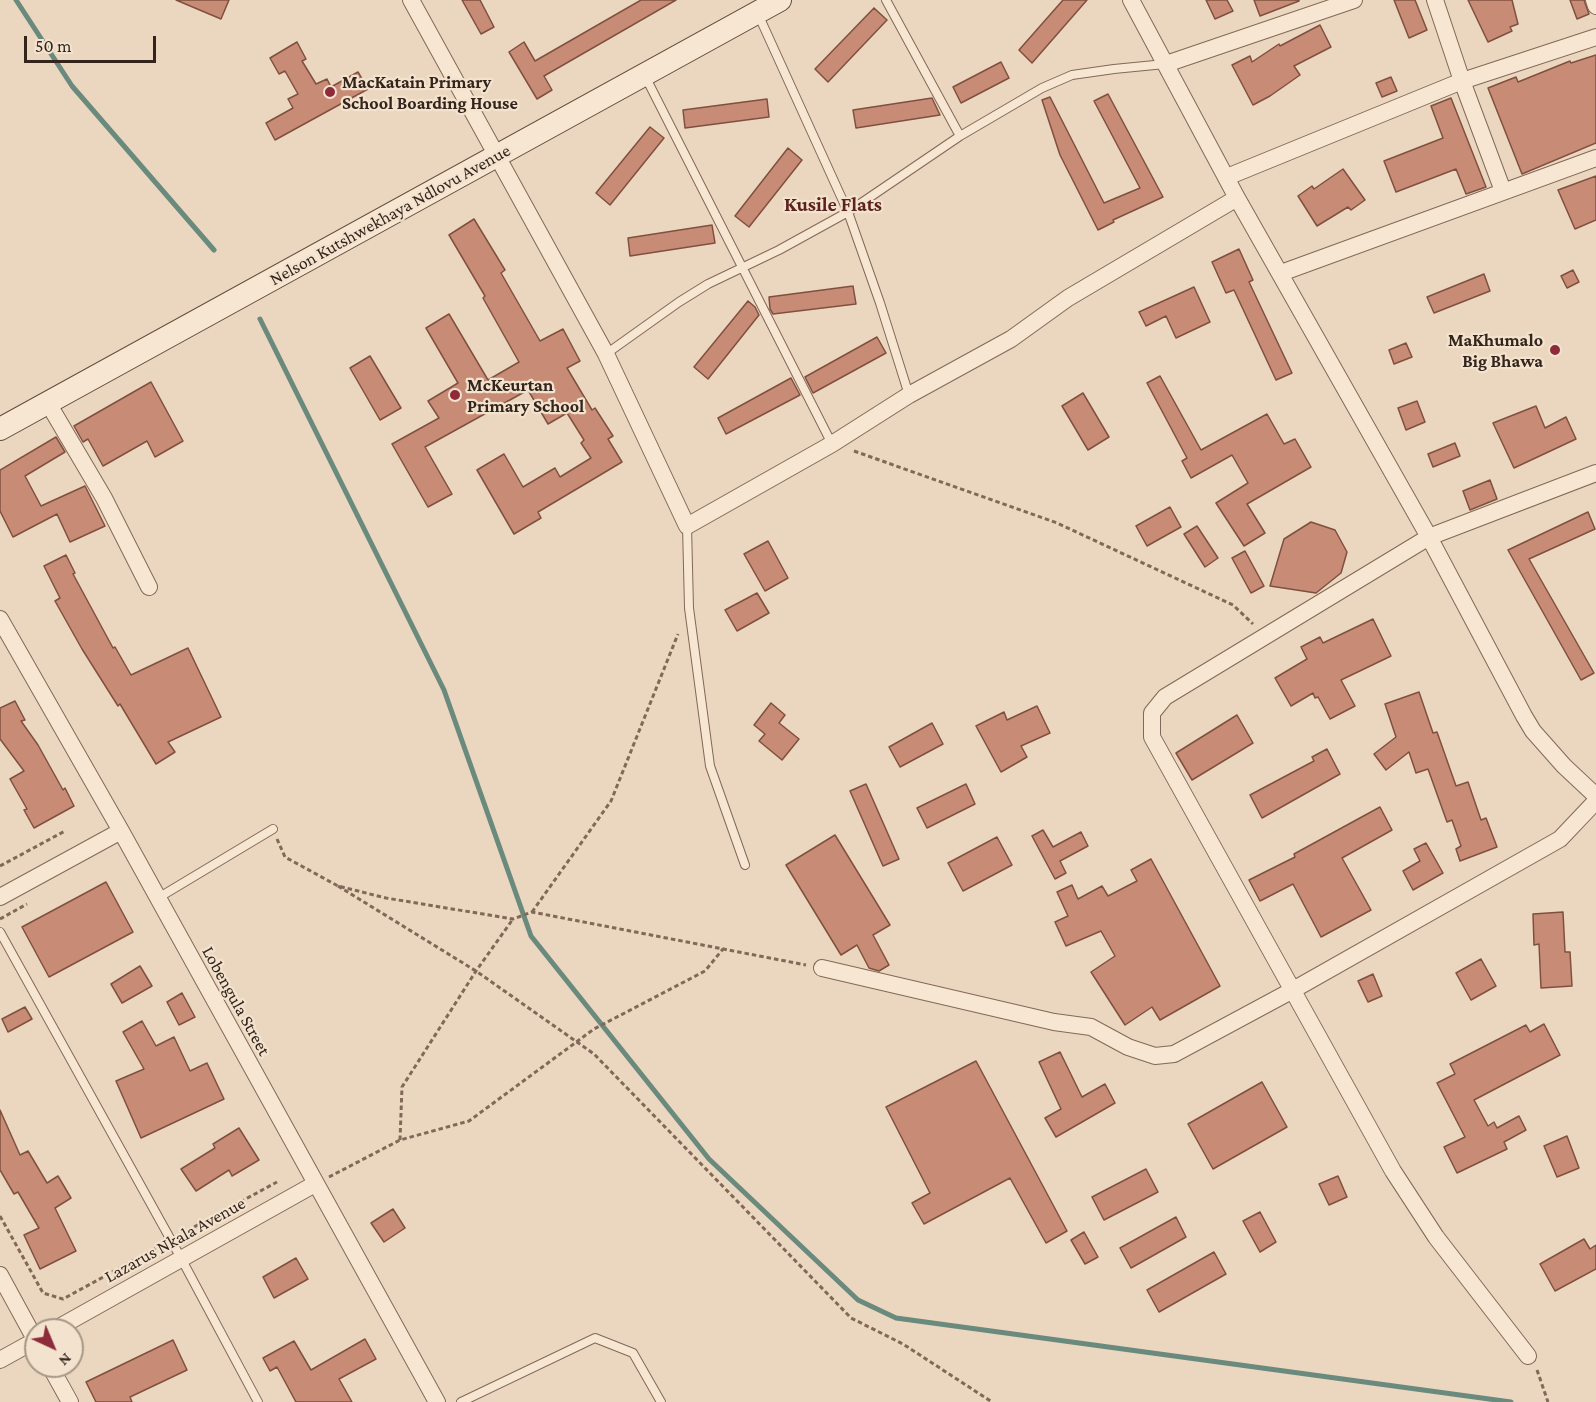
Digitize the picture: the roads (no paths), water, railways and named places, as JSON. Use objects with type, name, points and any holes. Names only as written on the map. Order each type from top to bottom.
[{"type":"street","points":[[411,0],[606,354],[687,526],[832,444],[909,395],[1011,339],[1068,298],[1237,198]]},
{"type":"street","name":"Nelson Kutshwekhaya Ndlovu Avenue","points":[[0,429],[780,0]]},
{"type":"street","points":[[1131,0],[1237,198],[1430,537],[1533,731],[1564,766],[1596,796]]},
{"type":"street","points":[[1166,64],[1354,0]]},
{"type":"street","points":[[1435,0],[1503,191]]},
{"type":"street","points":[[1594,0],[1596,6]]},
{"type":"street","points":[[1227,177],[1462,81],[1596,37]]},
{"type":"street","points":[[1281,273],[1596,158]]},
{"type":"street","points":[[48,403],[104,498],[149,587]]},
{"type":"street","points":[[1528,1356],[1436,1237],[1393,1172],[1152,737],[1152,713],[1166,697],[1430,537],[1596,472]]},
{"type":"street","name":"Lobengula Street","points":[[0,619],[121,831],[437,1402]]},
{"type":"street","points":[[822,968],[1054,1022],[1091,1027],[1128,1047],[1155,1056],[1174,1054],[1293,990],[1560,839],[1596,801]]},
{"type":"street","points":[[0,897],[121,831]]},
{"type":"street","name":"Lazarus Nkala Avenue","points":[[76,1318],[315,1184]]},
{"type":"street","points":[[0,1275],[24,1318]]},
{"type":"street","points":[[0,1360],[24,1347]]},
{"type":"street","points":[[57,1378],[70,1402]]},
{"type":"lane","points":[[886,0],[960,136]]},
{"type":"lane","points":[[757,13],[848,212],[909,395]]},
{"type":"lane","points":[[606,354],[708,284],[848,212],[960,136],[1042,88],[1072,75],[1166,64]]},
{"type":"lane","points":[[645,76],[832,444]]},
{"type":"lane","points":[[687,526],[689,608],[710,766],[745,864]]},
{"type":"lane","points":[[158,898],[273,829]]},
{"type":"lane","points":[[0,932],[258,1402]]},
{"type":"lane","points":[[461,1402],[595,1338],[633,1353],[661,1402]]},
{"type":"waterway","points":[[16,0],[72,86],[214,250]]},
{"type":"waterway","points":[[260,319],[444,690],[531,936],[709,1159],[858,1300],[896,1318],[1511,1402]]},
{"type":"place","name":"MacKatain Primary School Boarding House","points":[[330,92]]},
{"type":"place","name":"MaKhumalo Big Bhawa","points":[[1555,350]]},
{"type":"place","name":"McKeurtan Primary School","points":[[455,395]]},
{"type":"district","name":"Kusile Flats","points":[[833,205]]}]
